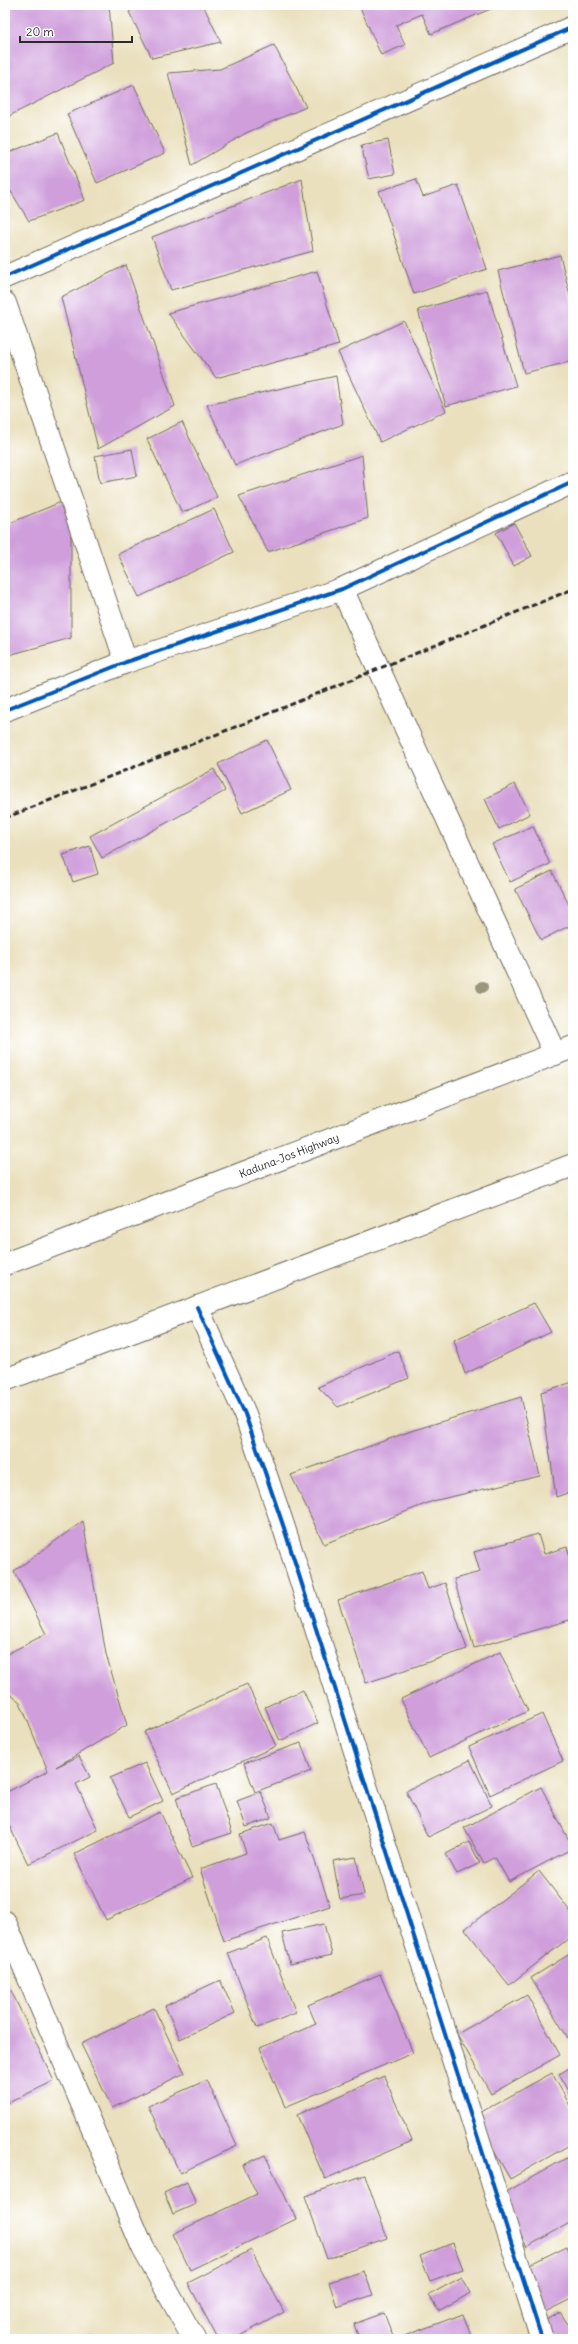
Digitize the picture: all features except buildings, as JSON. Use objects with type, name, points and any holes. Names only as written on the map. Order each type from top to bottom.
[{"type":"main road","points":[[5,277],[573,28]]},
{"type":"main road","points":[[5,303],[126,662]]},
{"type":"main road","points":[[5,710],[126,662],[342,589],[573,482]]},
{"type":"main road","points":[[342,589],[564,1051]]},
{"type":"main road","name":"Kaduna-Jos Highway","points":[[5,1264],[564,1051]]},
{"type":"main road","points":[[5,1380],[573,1165]]},
{"type":"main road","points":[[197,1307],[245,1414],[284,1528],[542,2339]]},
{"type":"main road","points":[[5,1922],[143,2248],[194,2339]]},
{"type":"railway","points":[[5,818],[263,716],[573,589]]},
{"type":"cycle path","points":[[5,277],[573,27]]},
{"type":"cycle path","points":[[5,710],[126,662],[342,589],[573,482]]},
{"type":"cycle path","points":[[197,1307],[245,1414],[284,1528],[542,2339]]}]
